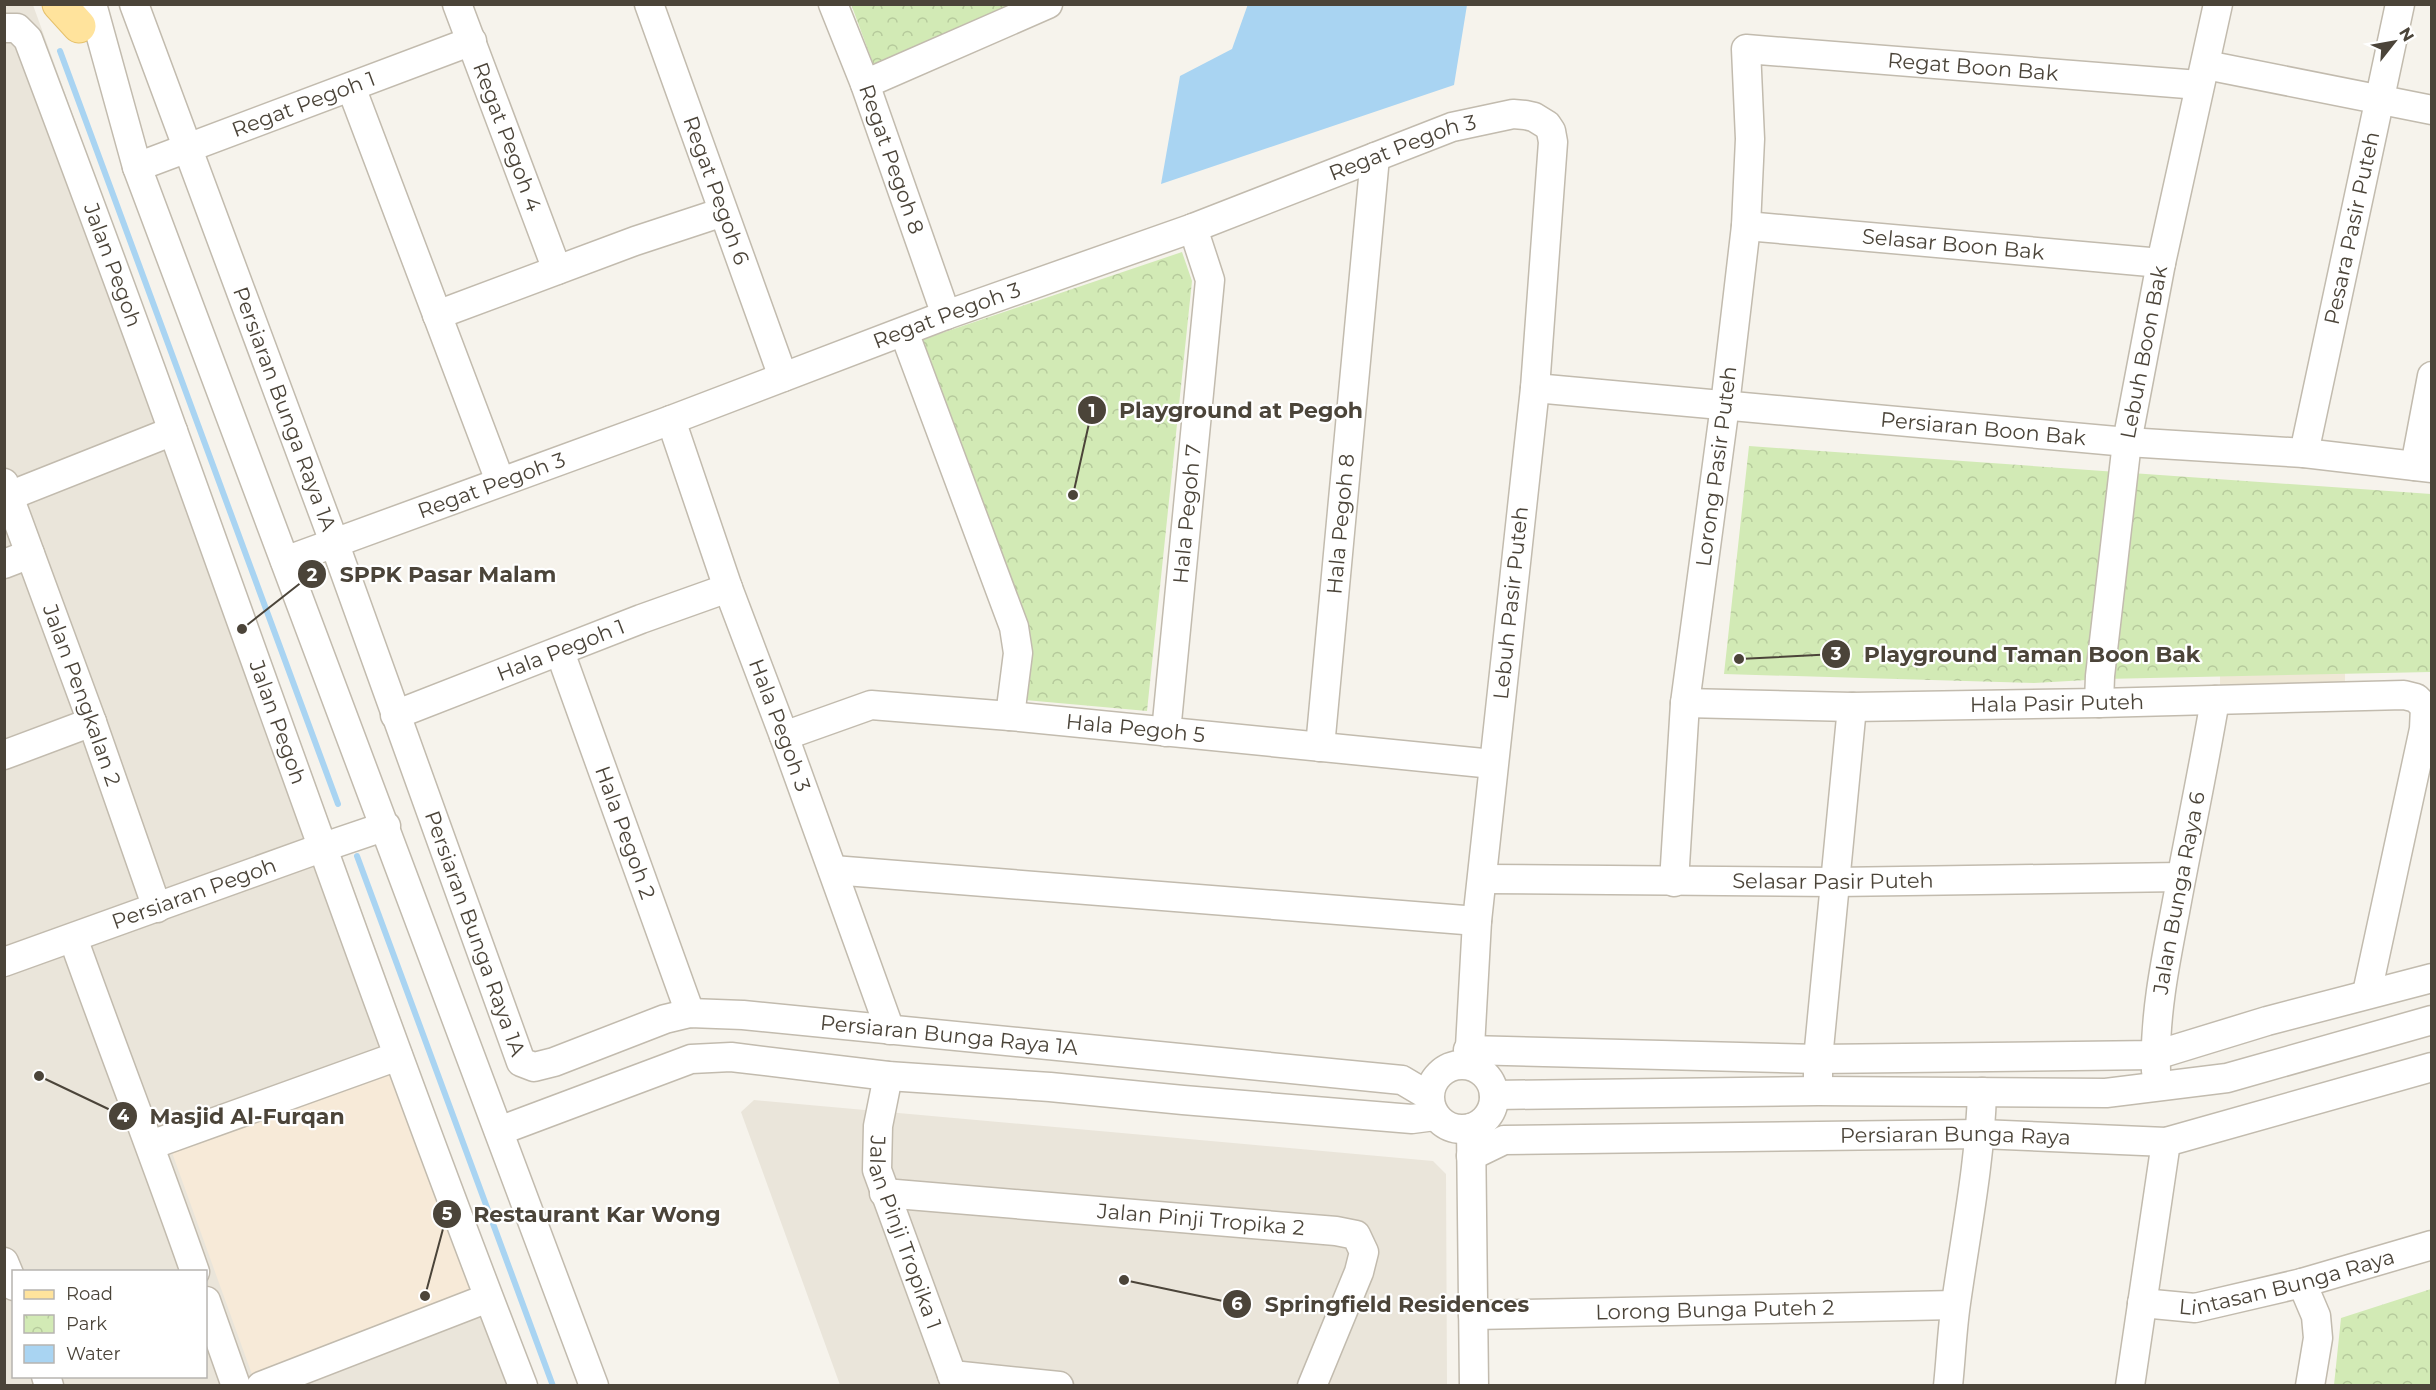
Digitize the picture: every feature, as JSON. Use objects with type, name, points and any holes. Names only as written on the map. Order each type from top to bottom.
[{"type":"street","name":"Persiaran Bunga Raya 1A","points":[[134,4],[334,542],[394,715],[521,1062],[534,1067],[554,1062],[665,1019],[690,1012],[743,1015],[1402,1080],[1432,1106]]},
{"type":"street","name":"Regat Pegoh 4","points":[[457,4],[557,270]]},
{"type":"street","name":"Regat Pegoh 6","points":[[650,4],[783,377]]},
{"type":"street","name":"Regat Pegoh 8","points":[[833,4],[865,84],[946,315]]},
{"type":"street","points":[[865,84],[1048,4]]},
{"type":"street","name":"Lebuh Boon Bak","points":[[2099,704],[2100,676],[2127,442],[2161,263],[2218,4]]},
{"type":"street","name":"Pesara Pasir Puteh","points":[[2304,453],[2400,4]]},
{"type":"street","points":[[82,10],[120,150],[137,167],[386,826],[594,1386]]},
{"type":"street","name":"Jalan Pegoh","points":[[11,28],[28,39],[173,431],[321,848],[488,1298],[523,1386]]},
{"type":"street","name":"Regat Pegoh 1","points":[[137,167],[472,41]]},
{"type":"street","name":"Regat Boon Bak","points":[[1746,49],[2203,75],[2380,100],[2432,110]]},
{"type":"street","name":"Lorong Pasir Puteh","points":[[1674,882],[1685,703],[1725,405],[1746,226],[1750,139],[1746,49]]},
{"type":"street","points":[[351,87],[500,481]]},
{"type":"street","name":"Regat Pegoh 3","points":[[285,561],[671,420],[946,315],[1193,228],[1452,127],[1513,114],[1541,120],[1551,131],[1553,141]]},
{"type":"street","name":"Lebuh Pasir Puteh","points":[[1468,1058],[1477,921],[1483,879],[1492,764],[1535,388],[1553,141]]},
{"type":"street","name":"Hala Pegoh 8","points":[[1320,747],[1375,157]]},
{"type":"street","points":[[437,315],[723,212]]},
{"type":"street","name":"Selasar Boon Bak","points":[[1746,226],[2161,263]]},
{"type":"street","name":"Hala Pegoh 7","points":[[1166,732],[1210,280],[1193,228]]},
{"type":"street","points":[[904,332],[1014,627],[1018,653],[1010,716]]},
{"type":"street","points":[[2423,467],[2432,376]]},
{"type":"street","name":"Persiaran Boon Bak","points":[[1535,388],[2127,442],[2304,453],[2423,467]]},
{"type":"street","name":"Hala Pegoh 3","points":[[671,420],[728,588],[890,1030]]},
{"type":"street","points":[[7,490],[173,431]]},
{"type":"street","name":"Jalan Pengkalan 2","points":[[7,490],[17,559],[92,722],[156,908]]},
{"type":"street","name":"Hala Pegoh 1","points":[[394,715],[641,619],[728,588]]},
{"type":"street","name":"Hala Pegoh 2","points":[[560,652],[690,1012]]},
{"type":"street","name":"Hala Pasir Puteh","points":[[1685,703],[1852,707],[2099,704],[2404,695],[2416,698],[2428,708],[2367,993]]},
{"type":"street","name":"Jalan Bunga Raya 6","points":[[2157,1088],[2156,1055],[2165,964],[2200,789],[2215,700]]},
{"type":"street","name":"Hala Pegoh 5","points":[[784,736],[870,705],[1010,716],[1492,764]]},
{"type":"street","points":[[1818,1091],[1818,1059],[1852,707]]},
{"type":"street","points":[[4,755],[92,722]]},
{"type":"street","name":"Persiaran Pegoh","points":[[4,962],[386,826]]},
{"type":"street","points":[[833,870],[1477,921]]},
{"type":"street","name":"Selasar Pasir Puteh","points":[[1483,879],[1835,882],[2181,877]]},
{"type":"street","points":[[73,938],[114,1053],[151,1145],[194,1270]]},
{"type":"street","points":[[1468,1058],[1490,1081],[1494,1095],[1493,1105],[1481,1123],[1471,1128],[1457,1129],[1445,1124],[1432,1106],[1432,1082],[1441,1071],[1468,1058],[1818,1059],[2156,1055],[2367,993],[2432,978]]},
{"type":"street","points":[[1494,1095],[1818,1091],[2106,1093],[2227,1078],[2432,1020]]},
{"type":"street","points":[[151,1145],[398,1056]]},
{"type":"street","points":[[499,1131],[691,1059],[731,1057],[888,1076],[1050,1087],[1412,1119],[1432,1106]]},
{"type":"street","name":"Persiaran Bunga Raya","points":[[1471,1156],[1504,1140],[1981,1134],[2166,1142],[2432,1066]]},
{"type":"street","name":"Jalan Pinji Tropika 1","points":[[888,1076],[878,1126],[877,1170],[954,1380]]},
{"type":"street","points":[[479,1078],[505,1101],[522,1109],[547,1114]]},
{"type":"street","points":[[1948,1386],[1955,1305],[1971,1215],[1981,1134],[1982,1092]]},
{"type":"street","points":[[514,1171],[531,1130],[547,1114]]},
{"type":"street","points":[[1471,1128],[1474,1386]]},
{"type":"street","points":[[2130,1386],[2166,1142]]},
{"type":"street","name":"Jalan Pinji Tropika 2","points":[[884,1193],[1325,1230],[1356,1235],[1364,1252],[1359,1272],[1312,1386]]},
{"type":"street","name":"Lintasan Bunga Raya","points":[[2142,1303],[2195,1308],[2302,1283],[2432,1245]]},
{"type":"street","points":[[4,1262],[12,1281]]},
{"type":"street","points":[[2302,1283],[2316,1316],[2318,1338],[2310,1386]]},
{"type":"street","points":[[261,1386],[488,1298]]},
{"type":"street","points":[[207,1303],[236,1386]]},
{"type":"street","name":"Lorong Bunga Puteh 2","points":[[1473,1315],[1955,1305]]},
{"type":"street","points":[[954,1380],[1059,1386]]},
{"type":"shaded area","points":[[33,5],[534,1385],[5,1385],[4,7]]},
{"type":"shaded area","points":[[2345,641],[2345,684],[2220,685],[2220,642]]},
{"type":"shaded area","points":[[390,1070],[473,1295],[254,1380],[170,1147]]},
{"type":"shaded area","points":[[754,1100],[1433,1161],[1446,1174],[1447,1385],[840,1385],[741,1112]]},
{"type":"green space","points":[[851,4],[1020,5],[875,69]]},
{"type":"green space","points":[[1182,252],[1192,281],[1147,711],[1025,700],[1033,650],[921,340]]},
{"type":"green space","points":[[1749,446],[2431,494],[2431,672],[2104,679],[2034,683],[1724,674]]},
{"type":"green space","points":[[2431,1289],[2431,1385],[2334,1385],[2341,1318]]},
{"type":"water","points":[[1248,4],[1467,5],[1454,85],[1161,184],[1180,76],[1232,49]]},
{"type":"waterway","points":[[60,51],[338,804]]},
{"type":"waterway","points":[[357,856],[553,1386]]},
{"type":"place","name":"Playground at Pegoh","points":[[1073,495]]},
{"type":"place","name":"SPPK Pasar Malam","points":[[242,629]]},
{"type":"place","name":"Playground Taman Boon Bak","points":[[1739,659]]},
{"type":"place","name":"Masjid Al-Furqan","points":[[39,1076]]},
{"type":"place","name":"Springfield Residences","points":[[1124,1280]]},
{"type":"place","name":"Restaurant Kar Wong","points":[[425,1296]]}]
